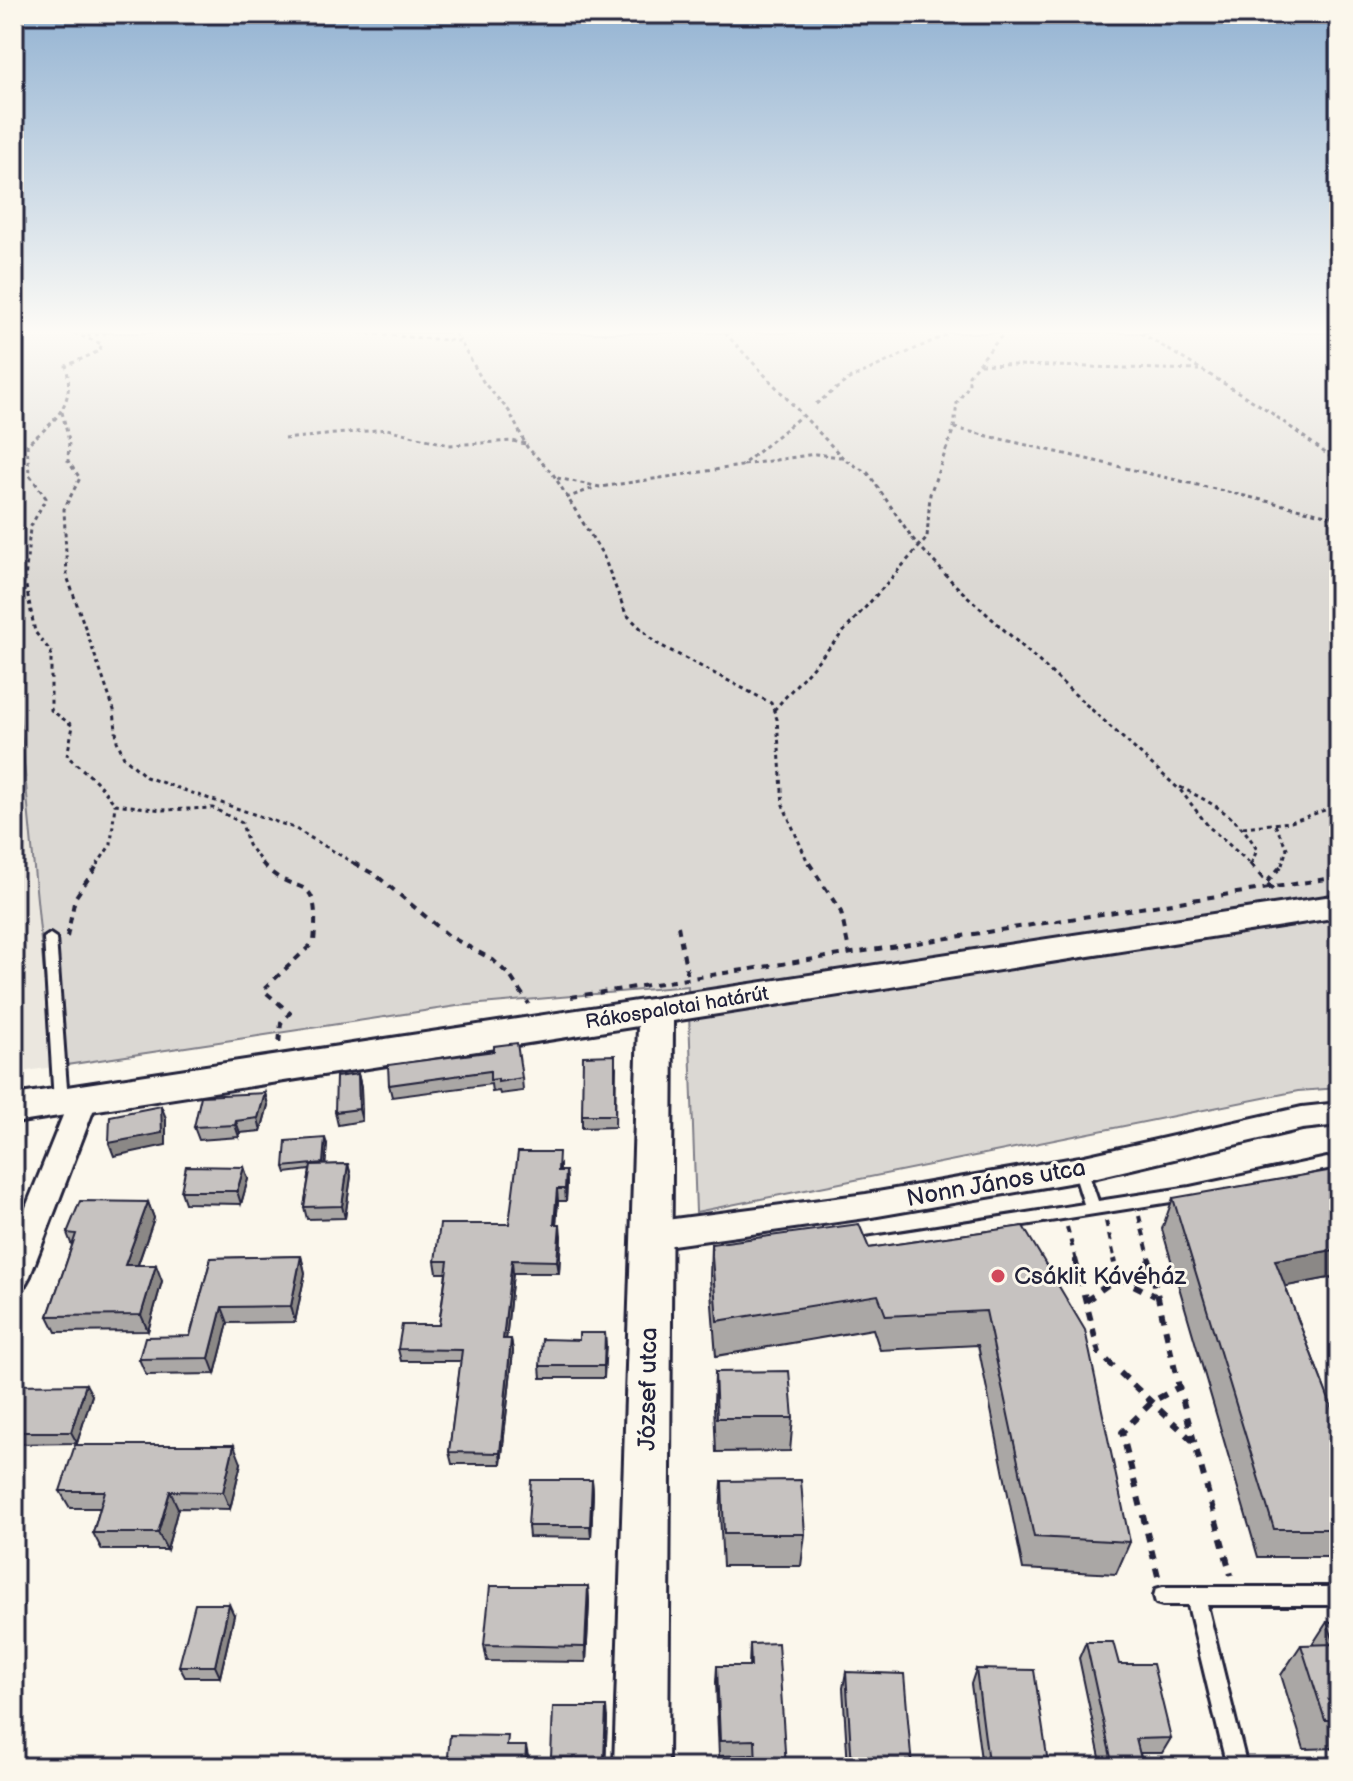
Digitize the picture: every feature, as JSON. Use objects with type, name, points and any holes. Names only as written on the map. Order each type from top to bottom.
[{"type":"street","name":"Rákospalotai határút","points":[[14,1109],[656,1011],[853,967],[1281,901],[1339,906]]},
{"type":"street","name":"József utca","points":[[641,1767],[656,1011]]},
{"type":"street","points":[[14,1276],[73,1100]]},
{"type":"street","name":"Nonn János utca","points":[[651,1235],[866,1206],[1080,1169],[1302,1118],[1339,1114]]},
{"type":"lane","points":[[50,938],[73,1100]]},
{"type":"lane","points":[[844,1247],[1136,1202],[1327,1164]]},
{"type":"lane","points":[[1080,1169],[1098,1208]]},
{"type":"lane","points":[[1163,1596],[1339,1596]]},
{"type":"lane","points":[[1195,1596],[1237,1767]]},
{"type":"path","points":[[58,416],[27,444],[26,468],[33,485],[46,498],[30,523],[25,585],[35,632],[51,644],[55,661],[50,680],[54,695],[51,710],[73,726],[67,756],[96,781],[115,804],[163,810],[213,808],[242,823],[248,845],[270,872],[306,888],[317,908],[314,942],[263,990],[290,1013],[281,1023],[279,1046],[294,1043]]},
{"type":"path","points":[[63,416],[69,441],[68,461],[80,478],[64,509],[67,576],[114,710],[114,732],[125,763],[146,777],[294,828],[377,876],[449,936],[493,960],[510,976],[529,1004]]},
{"type":"path","points":[[512,416],[526,444],[554,477],[603,555],[626,614],[656,643],[771,703],[783,805],[810,866],[841,912],[853,967]]},
{"type":"path","points":[[801,416],[841,457],[868,473],[891,511],[955,585],[1171,782],[1209,827],[1251,864],[1281,901]]},
{"type":"path","points":[[741,466],[801,416]]},
{"type":"path","points":[[774,710],[927,538],[930,494],[955,416]]},
{"type":"path","points":[[1276,416],[1339,463]]},
{"type":"path","points":[[954,428],[1339,518]]},
{"type":"path","points":[[284,439],[387,429],[449,445],[512,441],[526,444]]},
{"type":"path","points":[[566,498],[600,487],[815,454],[841,457]]},
{"type":"path","points":[[554,477],[577,485],[600,487]]},
{"type":"path","points":[[1171,782],[1231,813],[1257,850],[1251,864]]},
{"type":"path","points":[[52,956],[69,934],[75,898],[111,844],[115,804]]},
{"type":"path","points":[[1243,827],[1275,825],[1339,805]]},
{"type":"path","points":[[1267,882],[1288,857],[1289,846],[1275,825]]},
{"type":"path","points":[[561,999],[688,978],[853,967],[1281,901],[1339,877]]},
{"type":"path","points":[[678,926],[688,978]]},
{"type":"path","points":[[515,1007],[545,1002]]},
{"type":"path","points":[[1136,1202],[1179,1387],[1237,1596]]},
{"type":"path","points":[[1098,1208],[1118,1277],[1157,1297]]},
{"type":"path","points":[[1064,1213],[1099,1353],[1194,1442]]},
{"type":"path","points":[[1086,1301],[1118,1277]]},
{"type":"path","points":[[1163,1596],[1122,1432],[1153,1401],[1179,1387]]},
{"type":"shaded area","points":[[14,416],[1339,416],[1339,1088],[1298,1091],[696,1212],[688,986],[457,1006],[53,1067],[14,659]]},
{"type":"shaded area","points":[[14,659],[53,1067],[14,1073]]},
{"type":"building","points":[[517,1043],[522,1078],[498,1082],[498,1079],[490,1080],[490,1071],[389,1085],[388,1065],[494,1051],[494,1046]]},
{"type":"building","points":[[615,1055],[615,1115],[582,1115],[583,1056]]},
{"type":"building","points":[[358,1074],[359,1109],[335,1112],[336,1077]]},
{"type":"building","points":[[265,1093],[258,1118],[236,1121],[235,1125],[194,1127],[201,1096]]},
{"type":"building","points":[[161,1106],[162,1133],[109,1143],[110,1116]]},
{"type":"building","points":[[325,1138],[323,1163],[284,1167],[286,1141]]},
{"type":"building","points":[[518,1152],[559,1152],[558,1171],[566,1171],[565,1189],[557,1189],[554,1224],[560,1224],[557,1261],[512,1260],[503,1339],[511,1339],[500,1453],[449,1452],[462,1350],[398,1349],[402,1325],[439,1325],[448,1261],[435,1261],[440,1224],[509,1224]]},
{"type":"building","points":[[348,1164],[342,1206],[304,1207],[311,1165]]},
{"type":"building","points":[[186,1166],[244,1167],[237,1191],[181,1191]]},
{"type":"building","points":[[1339,1169],[1339,1249],[1275,1260],[1339,1426],[1339,1529],[1274,1529],[1173,1198]]},
{"type":"building","points":[[80,1201],[148,1202],[125,1265],[156,1265],[141,1315],[48,1316],[76,1234],[67,1233]]},
{"type":"building","points":[[859,1224],[869,1248],[1023,1226],[1085,1330],[1130,1542],[1034,1537],[986,1311],[886,1316],[878,1295],[717,1321],[711,1244]]},
{"type":"building","points":[[301,1256],[291,1306],[222,1307],[209,1358],[139,1359],[145,1337],[190,1336],[211,1258]]},
{"type":"building","points":[[579,1333],[605,1333],[604,1366],[540,1366],[542,1339],[579,1340]]},
{"type":"building","points":[[789,1371],[793,1418],[717,1418],[715,1372]]},
{"type":"building","points":[[86,1384],[71,1432],[14,1432],[14,1385]]},
{"type":"building","points":[[75,1445],[234,1445],[223,1492],[170,1491],[158,1533],[93,1533],[105,1491],[60,1491]]},
{"type":"building","points":[[531,1480],[592,1480],[590,1526],[528,1526]]},
{"type":"building","points":[[801,1480],[805,1534],[724,1534],[722,1481]]},
{"type":"building","points":[[490,1586],[588,1586],[585,1647],[484,1645]]},
{"type":"building","points":[[195,1604],[229,1604],[215,1666],[179,1666]]},
{"type":"building","points":[[1327,1622],[1339,1622],[1339,1720],[1325,1720],[1301,1645],[1335,1644]]},
{"type":"building","points":[[1086,1642],[1113,1642],[1119,1664],[1153,1664],[1171,1738],[1136,1739],[1143,1767],[1113,1767]]},
{"type":"building","points":[[778,1643],[786,1767],[756,1767],[755,1740],[720,1741],[717,1666],[751,1666],[750,1644]]},
{"type":"building","points":[[976,1669],[1034,1670],[1048,1763],[988,1762]]},
{"type":"building","points":[[846,1672],[904,1674],[912,1767],[852,1766]]},
{"type":"building","points":[[553,1707],[606,1707],[604,1759],[551,1758]]},
{"type":"building","points":[[450,1735],[508,1736],[507,1746],[526,1746],[525,1767],[447,1767]]},
{"type":"building","points":[[14,1760],[32,1760],[30,1767],[14,1767]]},
{"type":"place","name":"Csáklit Kávéház","points":[[998,1276]]}]
